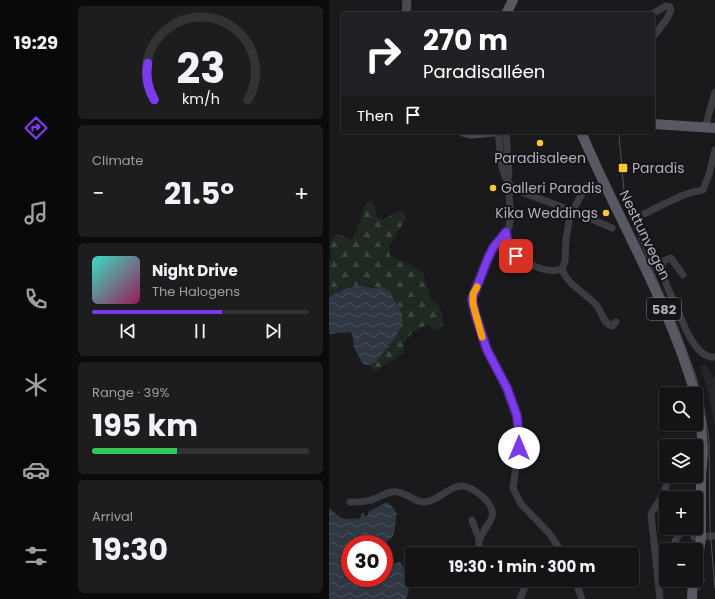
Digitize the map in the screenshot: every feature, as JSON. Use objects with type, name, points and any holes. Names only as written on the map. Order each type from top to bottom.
[{"type":"main road","points":[[405,12],[407,0]]},
{"type":"main road","points":[[508,12],[513,0]]},
{"type":"main road","points":[[655,124],[710,128]]},
{"type":"main road","name":"Nesttunvegen","points":[[574,134],[585,151],[591,157]]},
{"type":"main road","name":"Nesttunvegen","points":[[582,134],[591,157],[658,295],[693,387]]},
{"type":"main road","name":"Nesttunvegen","points":[[692,599],[693,587]]},
{"type":"street","points":[[655,12],[666,6],[671,10],[667,19],[655,34]]},
{"type":"street","points":[[710,128],[715,92]]},
{"type":"street","points":[[498,134],[502,167],[504,174],[513,188],[572,214],[612,228]]},
{"type":"street","points":[[506,134],[509,175],[507,179]]},
{"type":"street","points":[[644,214],[677,198],[703,190],[715,150]]},
{"type":"street","points":[[586,186],[572,214],[566,232],[565,261],[562,269],[565,276],[597,306],[607,324],[611,326],[616,322]]},
{"type":"street","points":[[513,188],[510,221],[506,232],[493,248],[486,262],[473,294],[473,304],[487,350],[507,388],[517,416],[519,436],[513,488],[521,504],[549,533],[558,547]]},
{"type":"street","points":[[506,232],[509,250],[516,256],[542,268],[556,271],[562,269]]},
{"type":"street","points":[[683,275],[671,258],[663,261],[665,281],[688,335],[704,355],[715,357]]},
{"type":"street","points":[[660,599],[651,514],[664,494],[667,483]]},
{"type":"street","points":[[350,502],[372,500],[385,494],[396,492],[407,494],[419,501],[427,502],[435,499],[448,490],[459,486],[465,486],[483,497],[493,510],[490,522],[479,540]]},
{"type":"street","points":[[472,520],[480,547]]},
{"type":"street","points":[[675,541],[678,535]]},
{"type":"street","points":[[703,535],[715,536]]},
{"type":"street","points":[[520,599],[525,587]]},
{"type":"street","points":[[578,587],[582,599]]},
{"type":"shaded area","points":[[706,365],[715,379],[715,427],[701,366]]},
{"type":"green space","points":[[370,202],[374,204],[377,217],[383,220],[400,210],[406,215],[405,220],[390,245],[390,256],[423,273],[431,300],[437,304],[441,310],[443,325],[440,329],[435,330],[428,324],[412,333],[404,342],[403,353],[374,372],[368,364],[375,363],[381,287],[354,285],[347,287],[329,297],[329,260],[332,257],[332,254],[329,247],[336,235],[339,234],[352,240],[359,225],[366,203]]},
{"type":"water","points":[[357,285],[373,288],[381,287],[387,290],[402,314],[402,325],[395,338],[375,363],[366,365],[362,363],[354,348],[351,332],[329,334],[329,297],[344,289]]},
{"type":"water","points":[[385,503],[389,503],[397,513],[394,533],[393,535],[341,535],[341,587],[393,587],[393,564],[400,562],[405,570],[405,587],[409,587],[406,599],[329,599],[329,508],[340,517],[346,519],[360,518],[361,514],[364,513],[365,516],[368,515],[368,512]]},
{"type":"waterway","points":[[699,590],[705,580]]},
{"type":"tram line","points":[[619,135],[624,191],[629,215],[679,331],[696,377],[704,408],[709,441],[710,530],[715,588]]},
{"type":"slow traffic","points":[[477,287],[472,299],[482,337]]},
{"type":"place","name":"Paradisaleen","points":[[540,143]]},
{"type":"place","name":"Paradis","points":[[623,168]]},
{"type":"place","name":"Galleri Paradis","points":[[493,188]]},
{"type":"place","name":"Kika Weddings","points":[[606,213]]},
{"type":"route","points":[[516,256],[509,250],[506,232],[493,248],[472,299],[487,350],[507,388],[517,416],[519,448]]}]
